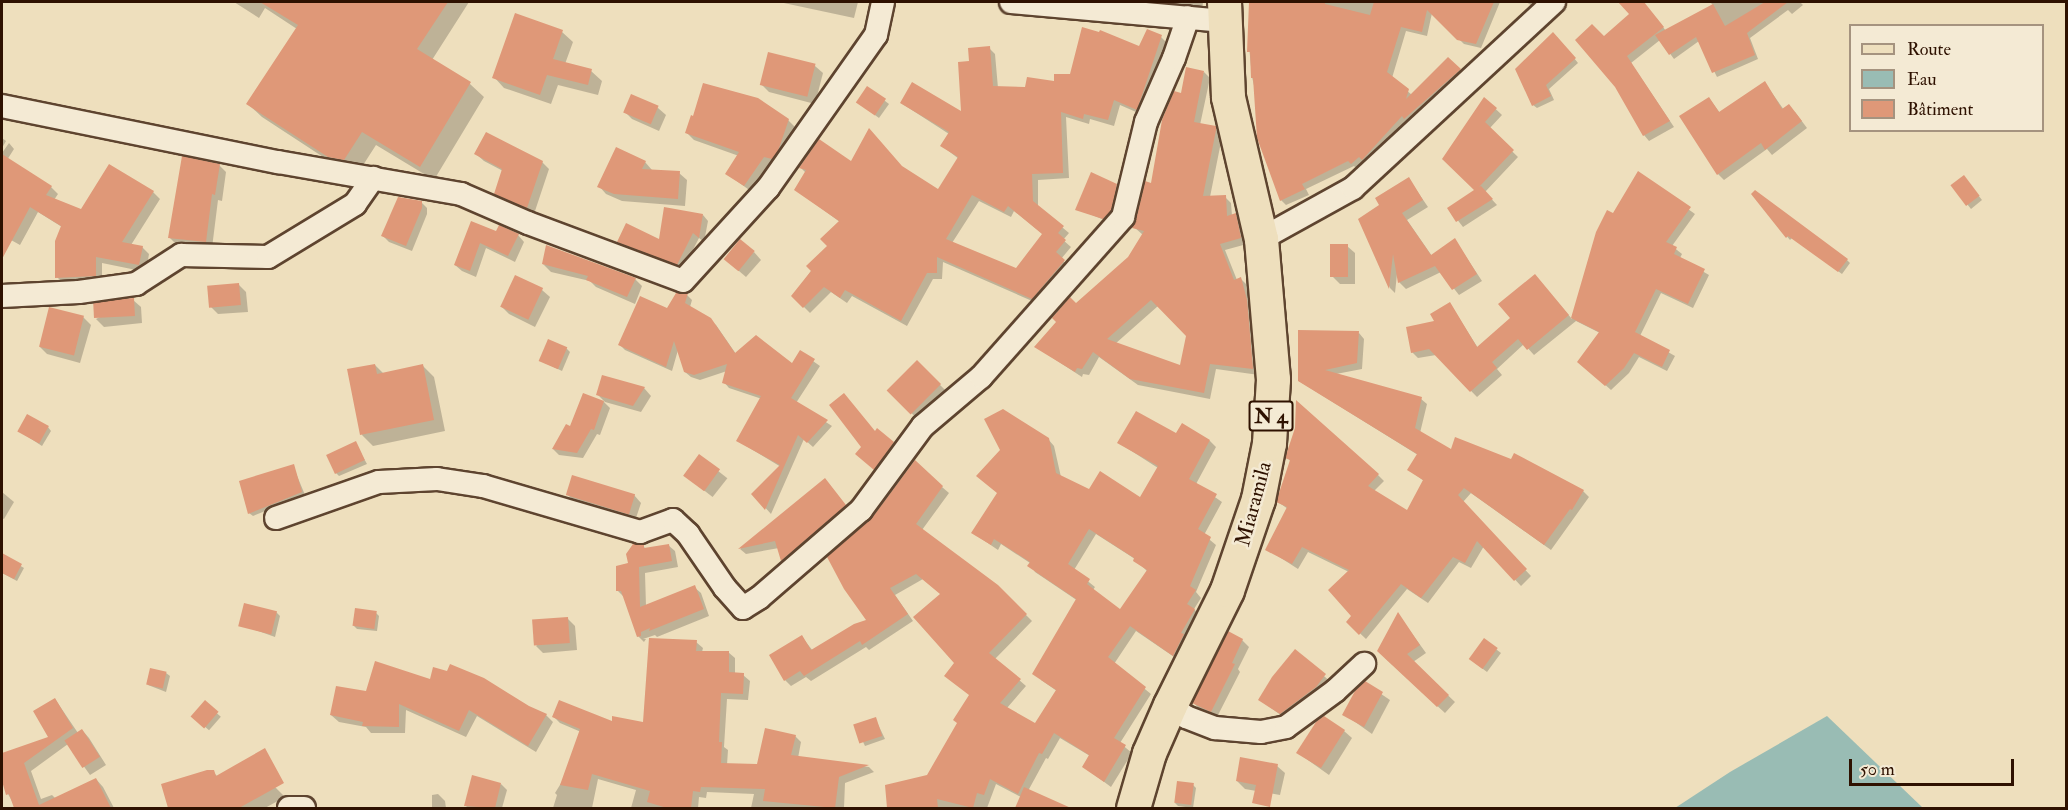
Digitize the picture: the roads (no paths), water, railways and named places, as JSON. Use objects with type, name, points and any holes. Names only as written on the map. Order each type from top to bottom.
[{"type":"main road","name":"Miaramila","points":[[1133,808],[1149,753],[1227,590],[1258,499],[1269,442],[1273,379],[1261,239],[1228,97],[1224,11]]},
{"type":"street","points":[[2,106],[461,194],[528,223],[683,281],[768,188],[876,35],[883,2]]},
{"type":"street","points":[[1011,2],[1188,17],[1224,11]]},
{"type":"street","points":[[1261,239],[1353,188],[1554,2]]},
{"type":"street","points":[[276,518],[379,482],[437,480],[483,486],[640,532],[673,520],[687,534],[742,608],[759,598],[861,510],[923,426],[981,377],[1123,217],[1146,122],[1174,58],[1188,17]]},
{"type":"street","points":[[2,296],[80,292],[136,284],[181,255],[268,257],[355,204],[373,178]]},
{"type":"street","points":[[1170,705],[1186,717],[1215,728],[1261,732],[1286,727],[1335,691],[1364,663]]},
{"type":"street","points":[[289,808],[304,808]]},
{"type":"water","points":[[1827,716],[1923,808],[1675,808],[1730,772]]}]
